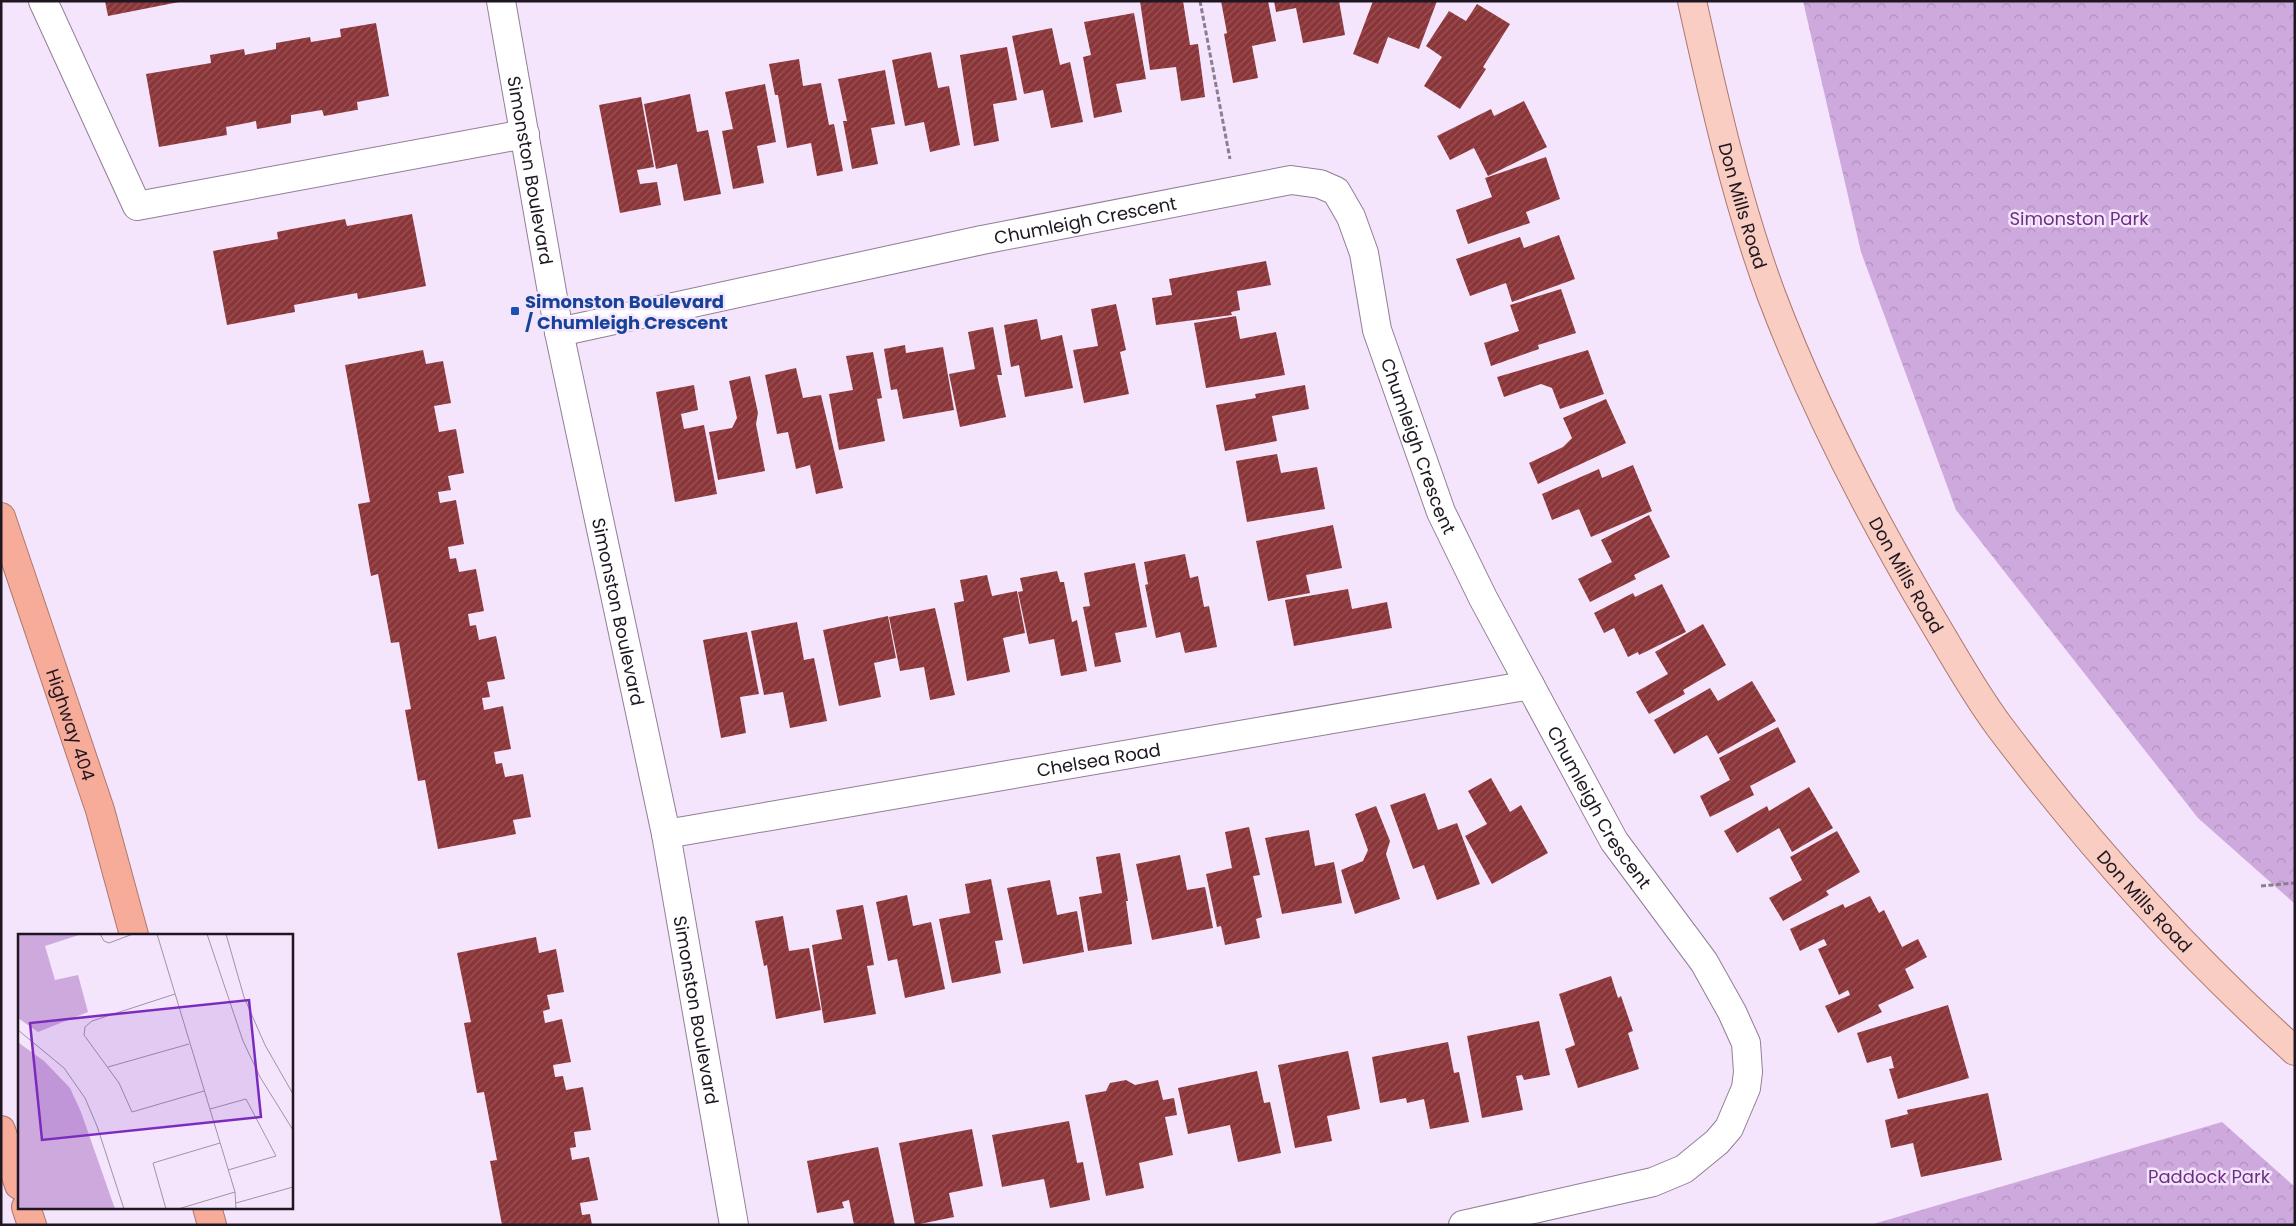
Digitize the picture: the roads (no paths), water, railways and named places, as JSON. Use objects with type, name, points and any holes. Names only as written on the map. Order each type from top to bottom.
[{"type":"highway","name":"Highway 404","points":[[1,517],[100,810],[134,934]]},
{"type":"highway","points":[[1,1130],[18,1182]]},
{"type":"highway","points":[[26,1208],[32,1225]]},
{"type":"highway","points":[[207,1208],[212,1225]]},
{"type":"main road","name":"Don Mills Road","points":[[1692,1],[1739,197],[1771,293],[1810,390],[1899,563],[1998,724],[2119,874],[2254,1014],[2295,1051]]},
{"type":"street","points":[[43,1],[137,206],[525,134]]},
{"type":"street","name":"Simonston Boulevard","points":[[501,1],[559,332],[666,834],[734,1225]]},
{"type":"street","name":"Chumleigh Crescent","points":[[559,332],[982,240],[1291,180],[1320,184],[1336,191],[1351,217],[1364,253],[1377,330],[1441,512],[1483,598],[1614,841],[1704,962],[1732,1012],[1746,1043],[1748,1072],[1746,1088],[1730,1128],[1717,1142],[1684,1168],[1653,1182],[1462,1225]]},
{"type":"street","name":"Chelsea Road","points":[[666,834],[1530,685]]},
{"type":"place","name":"Simonston Boulevard / Chumleigh Crescent","points":[[515,311]]},
{"type":"park label","name":"Simonston Park","points":[[2079,218]]},
{"type":"park label","name":"Paddock Park","points":[[2209,1176]]}]
